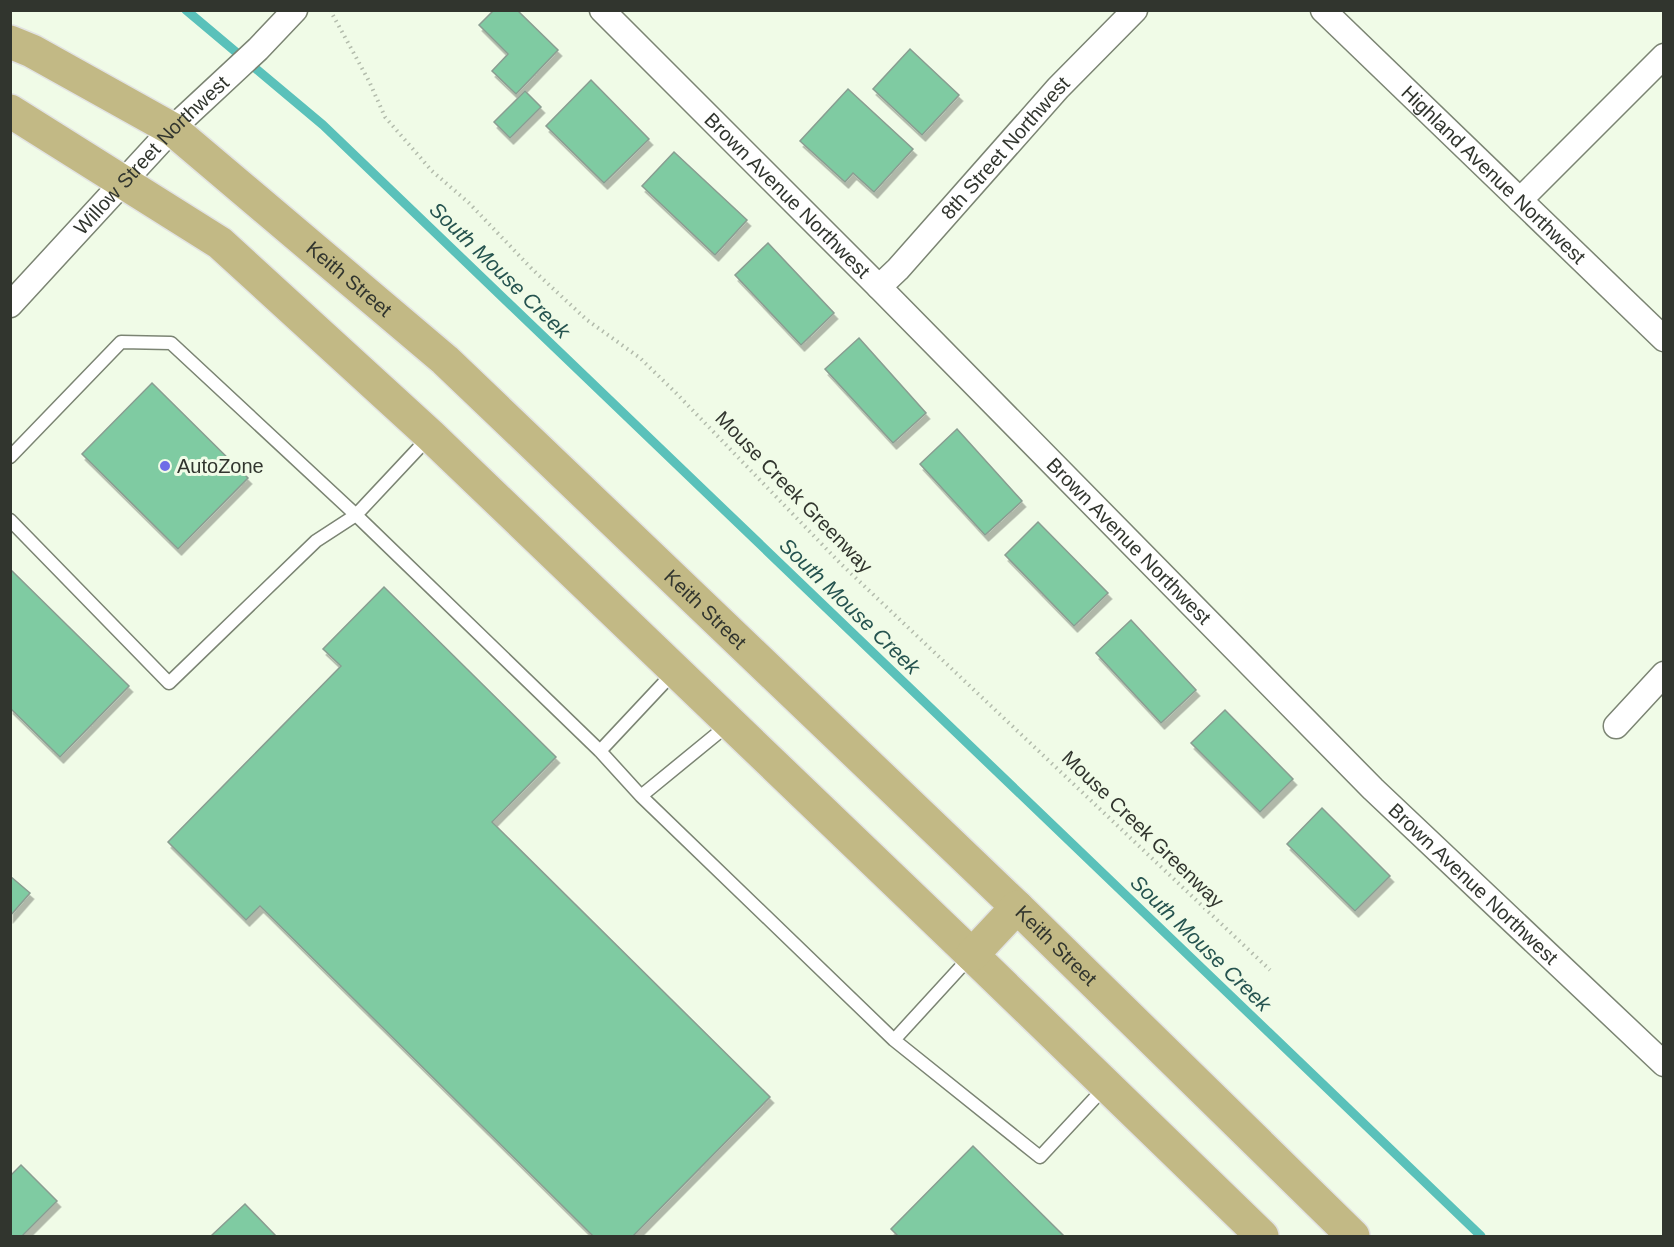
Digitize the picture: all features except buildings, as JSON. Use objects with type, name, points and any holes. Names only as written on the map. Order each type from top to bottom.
[{"type":"main road","name":"Keith Street","points":[[10,42],[32,51],[172,129],[446,360],[1017,907],[1353,1236]]},
{"type":"main road","points":[[10,111],[220,243],[430,435],[1263,1236]]},
{"type":"main road","points":[[972,955],[1017,907]]},
{"type":"street","name":"Willow Street Northwest","points":[[10,305],[172,129],[258,49],[295,10]]},
{"type":"street","name":"Brown Avenue Northwest","points":[[602,10],[1374,789],[1664,1064]]},
{"type":"street","name":"8th Street Northwest","points":[[879,287],[898,269],[1058,88],[1135,10]]},
{"type":"street","name":"Highland Avenue Northwest","points":[[1323,10],[1664,339]]},
{"type":"street","points":[[1520,200],[1664,56]]},
{"type":"street","points":[[1616,726],[1664,674]]},
{"type":"lane","points":[[10,457],[121,342],[171,343],[356,515],[600,751],[641,796],[894,1040],[1040,1157],[1107,1085]]},
{"type":"lane","points":[[10,520],[169,683],[316,541],[356,515],[430,435]]},
{"type":"lane","points":[[600,751],[675,670]]},
{"type":"lane","points":[[641,796],[730,723]]},
{"type":"lane","points":[[894,1040],[972,955]]},
{"type":"path","name":"Mouse Creek Greenway","points":[[330,10],[369,81],[384,117],[432,171],[469,203],[532,269],[587,320],[640,358],[841,564],[1270,970]]},
{"type":"waterway","name":"South Mouse Creek","points":[[186,10],[323,125],[1481,1236]]},
{"type":"place","name":"AutoZone","points":[[165,466]]}]
